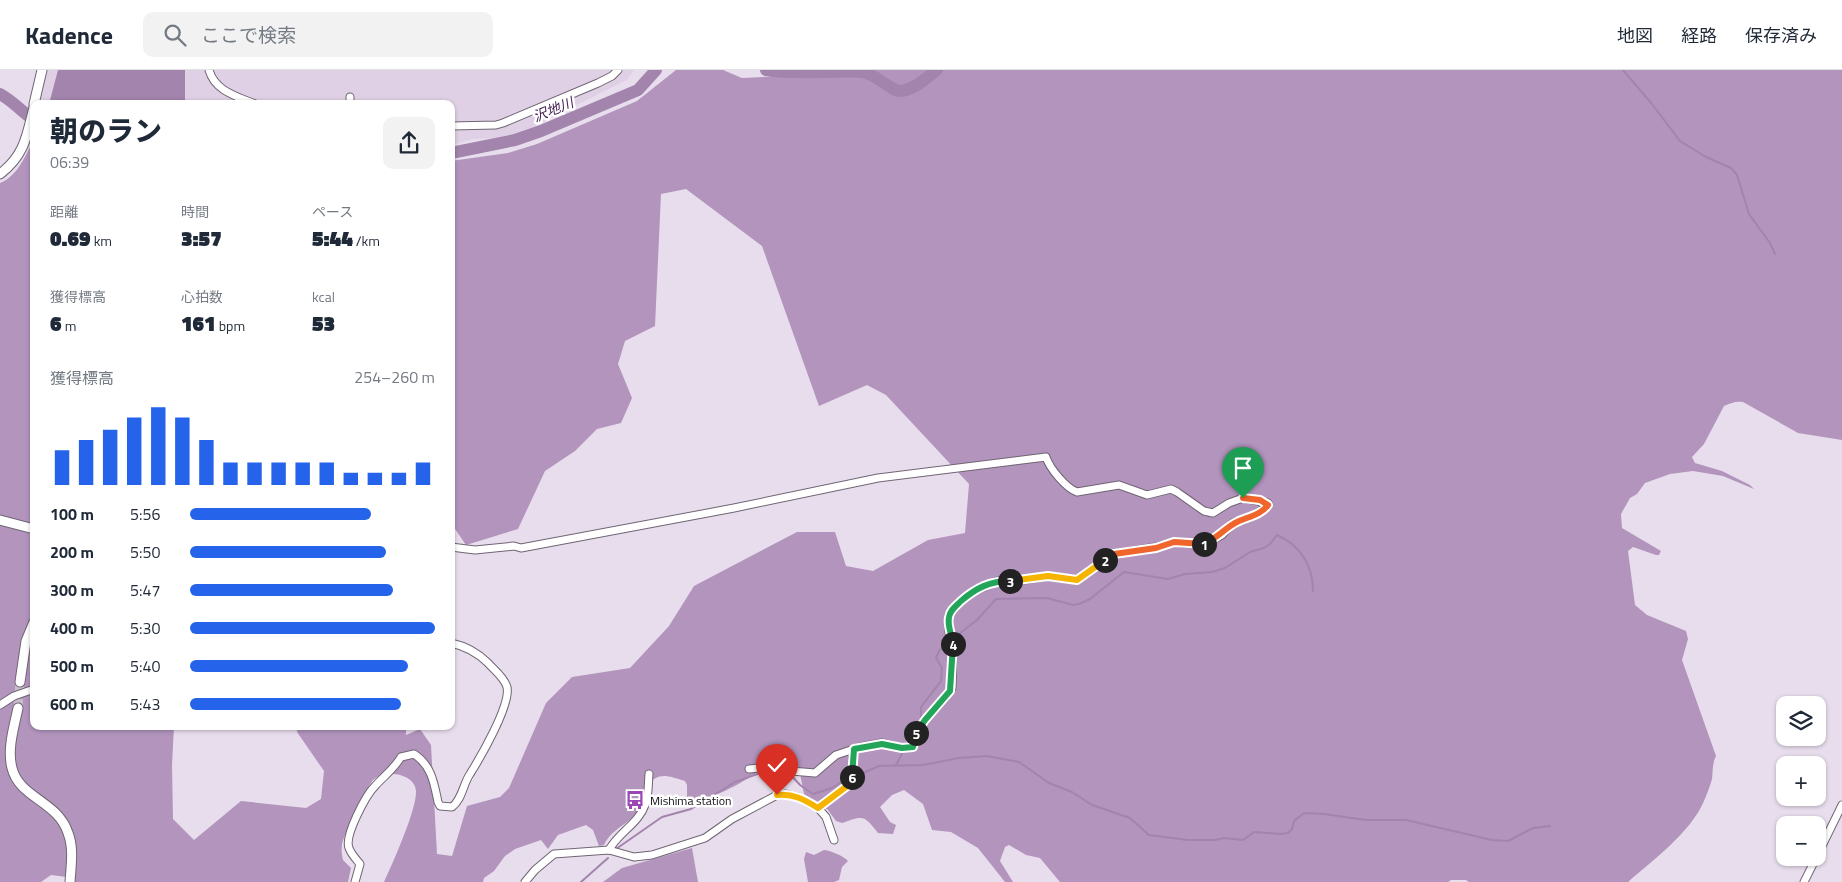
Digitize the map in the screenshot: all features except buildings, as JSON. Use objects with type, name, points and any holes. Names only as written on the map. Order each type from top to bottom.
[{"type":"street","points":[[35,100],[42,70]]},
{"type":"street","points":[[209,70],[217,86],[245,100]]},
{"type":"street","points":[[455,126],[503,123],[598,83],[612,76],[618,70]]},
{"type":"street","points":[[0,174],[22,151],[30,122]]},
{"type":"street","points":[[455,548],[475,550],[514,546],[521,548],[734,508],[878,478],[1046,457],[1071,490],[1077,492],[1119,484],[1147,495],[1171,489],[1200,509],[1213,513],[1236,500],[1254,499],[1268,503],[1260,512],[1233,524],[1222,535],[1203,545],[1174,542],[1156,548],[1114,554],[1077,580],[1048,576],[1024,580],[998,581],[974,591],[954,607],[949,615],[950,632],[953,641],[950,691],[920,726],[913,747],[902,748],[882,744],[854,749],[836,755],[815,773],[791,771],[779,766],[749,770]]},
{"type":"street","points":[[0,520],[30,528]]},
{"type":"street","points":[[20,682],[26,641],[30,632]]},
{"type":"street","points":[[355,882],[360,864],[348,848],[348,837],[364,802],[375,786],[392,771],[401,757],[414,754],[423,760],[431,772],[440,806],[452,807],[458,803],[462,787],[484,752],[507,700],[507,688],[497,672],[472,651],[455,645]]},
{"type":"street","points":[[0,705],[14,696],[30,690]]},
{"type":"street","points":[[18,708],[11,746],[12,769],[23,787],[54,809],[65,826],[71,842],[70,882]]},
{"type":"street","points":[[818,808],[847,786],[852,775],[854,749]]},
{"type":"street","points":[[609,850],[614,841],[643,810],[646,804],[649,774]]},
{"type":"street","points":[[526,882],[535,870],[554,854],[609,850],[619,854],[644,857],[705,838],[732,819],[777,795],[786,794],[798,797],[818,808],[826,817],[834,840]]},
{"type":"street","points":[[1826,838],[1842,805]]},
{"type":"street","points":[[1804,882],[1812,866]]},
{"type":"shaded area","points":[[47,70],[634,70],[627,80],[530,128],[501,138],[473,139],[455,144],[455,100],[41,100]]},
{"type":"shaded area","points":[[58,70],[185,70],[185,100],[50,100]]},
{"type":"shaded area","points":[[676,70],[723,70],[742,78],[783,76],[790,70],[1842,70],[1842,440],[1798,433],[1743,402],[1731,403],[1724,406],[1704,444],[1692,457],[1695,463],[1722,471],[1750,485],[1754,489],[1723,476],[1693,471],[1670,474],[1645,483],[1637,494],[1630,498],[1621,514],[1622,528],[1661,551],[1659,555],[1656,555],[1633,547],[1628,551],[1635,605],[1647,615],[1686,631],[1688,639],[1682,660],[1716,756],[1712,779],[1704,801],[1690,824],[1670,845],[1628,882],[1469,882],[1466,880],[1451,880],[1448,882],[1060,882],[1040,858],[1026,855],[1009,845],[1005,847],[1000,861],[1013,882],[1005,882],[978,848],[951,832],[932,830],[923,804],[904,790],[892,795],[880,807],[890,822],[896,825],[893,834],[878,833],[863,818],[842,823],[836,821],[828,810],[804,794],[799,769],[774,761],[732,788],[708,798],[697,800],[687,799],[687,785],[685,781],[667,776],[654,779],[644,787],[643,799],[634,816],[615,831],[604,845],[599,846],[593,830],[586,825],[558,835],[548,849],[541,840],[515,849],[505,856],[494,871],[484,878],[483,882],[384,882],[413,810],[416,791],[411,780],[392,774],[378,777],[370,784],[343,840],[343,860],[351,868],[348,882],[75,882],[74,878],[51,875],[41,882],[0,882],[0,183],[16,171],[30,147],[30,730],[174,730],[173,819],[194,840],[241,801],[306,808],[321,799],[324,771],[297,730],[406,730],[406,735],[421,730],[431,745],[437,854],[452,856],[467,806],[500,797],[509,788],[546,703],[572,677],[630,668],[669,626],[694,586],[797,532],[835,532],[846,566],[873,571],[928,540],[965,533],[969,484],[886,395],[867,385],[819,406],[762,246],[686,189],[661,194],[655,326],[625,341],[618,364],[632,398],[621,423],[597,429],[575,451],[545,471],[518,529],[466,545],[455,529],[455,160],[508,153],[537,144],[637,101]]},
{"type":"shaded area","points":[[692,848],[698,882],[603,882],[622,868]]},
{"type":"shaded area","points":[[824,850],[843,857],[848,861],[842,867],[839,880],[834,882],[808,882],[804,859],[806,852],[814,855]]},
{"type":"waterway","name":"沢地川","points":[[455,152],[515,140],[541,131],[638,90],[656,70]]},
{"type":"waterway","name":"沢地川","points":[[766,70],[790,72],[863,72],[900,91],[915,86],[937,70]]},
{"type":"waterway","points":[[1623,70],[1680,141],[1706,157],[1731,168],[1737,175],[1749,214],[1770,243],[1775,254]]},
{"type":"waterway","name":"沢地川","points":[[0,94],[30,117]]},
{"type":"waterway","points":[[955,637],[977,620],[996,599],[1047,598],[1073,605],[1079,604],[1090,599],[1124,572],[1168,579],[1185,574],[1212,572],[1225,568],[1250,552],[1264,548],[1277,535],[1292,544],[1304,557],[1311,573],[1313,591]]},
{"type":"waterway","points":[[912,733],[921,719],[921,707],[941,681],[942,668],[936,658],[939,651],[950,641]]},
{"type":"waterway","points":[[896,765],[903,752]]},
{"type":"waterway","points":[[856,776],[879,766],[923,765],[959,758],[987,756],[1019,762],[1049,783],[1072,792],[1092,805],[1130,818],[1149,835],[1188,840],[1224,838],[1243,840],[1254,832],[1288,833],[1292,829],[1294,821],[1304,813],[1366,820],[1406,820],[1492,840],[1508,841],[1533,828],[1550,826]]},
{"type":"waterway","points":[[616,849],[662,817],[691,809],[735,782],[769,770]]},
{"type":"waterway","points":[[790,774],[800,785],[813,794],[832,788],[848,778]]},
{"type":"waterway","points":[[581,882],[608,858]]},
{"type":"tunnel","points":[[18,708],[20,682]]},
{"type":"place","name":"Mishima station","points":[[635,800]]},
{"type":"route","points":[[777,795],[786,794],[798,797],[818,808],[847,786],[852,778],[854,749],[874,744],[887,744],[896,748],[913,747],[916,732],[952,688],[953,641],[950,632],[949,615],[954,607],[974,591],[982,586],[998,581],[1017,581],[1048,576],[1056,576],[1074,581],[1081,579],[1114,554],[1156,548],[1174,542],[1203,545],[1222,535],[1237,521],[1260,512],[1268,505],[1268,503],[1260,500],[1243,498]]}]
